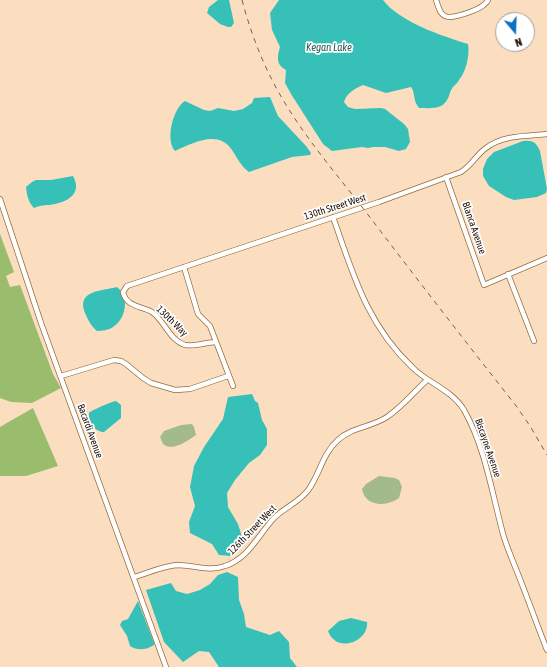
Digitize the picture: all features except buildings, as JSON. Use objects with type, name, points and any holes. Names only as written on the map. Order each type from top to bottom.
[{"type":"street","points":[[436,0],[442,14],[445,17],[450,17],[481,7],[486,4],[488,0]]},
{"type":"street","name":"130th Street West","points":[[123,292],[127,286],[380,202],[446,177],[467,168],[485,148],[498,140],[510,137],[547,134]]},
{"type":"street","name":"Blanca Avenue","points":[[446,177],[484,285],[508,274]]},
{"type":"street","name":"Bacardi Avenue","points":[[0,199],[61,376],[166,667]]},
{"type":"street","name":"Biscayne Avenue","points":[[334,217],[356,283],[373,318],[398,352],[413,369],[454,398],[462,408],[469,421],[489,476],[504,536],[547,650]]},
{"type":"street","points":[[534,341],[508,274],[547,258]]},
{"type":"street","points":[[184,267],[198,314],[210,326],[233,386]]},
{"type":"street","name":"130th Way","points":[[123,292],[125,300],[154,313],[167,331],[185,345],[194,346],[209,342],[216,342]]},
{"type":"street","points":[[61,376],[114,360],[126,364],[151,383],[175,390],[190,389],[228,376]]},
{"type":"street","name":"126th Street West","points":[[134,578],[170,566],[179,565],[213,569],[237,561],[246,553],[274,518],[300,499],[308,491],[316,478],[326,454],[337,441],[352,430],[376,423],[387,417],[427,380]]},
{"type":"green space","points":[[0,234],[14,272],[6,276],[10,287],[20,285],[53,374],[61,388],[32,403],[11,402],[0,398]]},
{"type":"green space","points":[[33,408],[58,466],[26,476],[0,476],[0,427]]},
{"type":"green space","points":[[192,424],[196,435],[180,445],[171,447],[163,444],[160,437],[164,431],[181,425]]},
{"type":"green space","points":[[379,476],[399,480],[402,487],[399,498],[383,504],[377,504],[367,499],[362,489],[366,484]]},
{"type":"water","points":[[218,0],[229,0],[234,23],[231,27],[220,24],[207,13],[209,7]]},
{"type":"water","name":"Kegan Lake","points":[[279,0],[383,0],[390,8],[400,15],[422,27],[468,44],[467,63],[461,77],[451,90],[449,97],[443,105],[436,108],[419,108],[411,87],[386,93],[363,85],[354,90],[347,96],[344,102],[348,107],[355,109],[385,109],[408,129],[410,142],[406,149],[399,151],[385,147],[362,147],[332,151],[323,144],[285,83],[286,70],[280,66],[278,60],[280,47],[272,30],[270,13]]},
{"type":"water","points":[[270,97],[278,116],[306,146],[311,153],[310,155],[292,157],[249,172],[241,164],[232,150],[220,140],[205,140],[175,151],[172,146],[171,132],[174,117],[177,110],[185,101],[204,110],[210,111],[218,108],[234,111],[243,109],[252,103],[254,98]]},
{"type":"water","points":[[523,141],[534,142],[539,148],[547,189],[546,193],[537,197],[514,200],[506,197],[489,186],[483,176],[483,169],[487,159],[494,152]]},
{"type":"water","points":[[73,176],[76,187],[70,198],[52,205],[34,208],[32,206],[28,198],[26,187],[32,182],[36,180],[51,180]]},
{"type":"water","points":[[117,287],[124,296],[125,302],[125,308],[121,319],[110,329],[97,331],[90,323],[85,313],[83,305],[84,300],[92,293]]},
{"type":"water","points":[[252,394],[255,401],[258,403],[262,420],[267,429],[267,445],[260,455],[249,463],[235,480],[227,493],[228,507],[238,524],[242,537],[241,542],[231,556],[219,555],[212,544],[190,533],[189,522],[195,506],[190,487],[194,466],[204,447],[223,419],[228,397]]},
{"type":"water","points":[[116,401],[121,405],[121,418],[104,432],[101,432],[91,423],[89,413]]},
{"type":"water","points":[[227,572],[238,577],[239,600],[244,614],[246,627],[270,635],[279,631],[289,642],[290,658],[297,667],[219,667],[209,652],[199,651],[183,662],[164,642],[146,590],[171,583],[176,591],[187,594],[200,590],[210,584],[218,575]]},
{"type":"water","points":[[138,601],[154,643],[151,647],[145,649],[136,649],[130,646],[127,636],[120,625],[122,621],[128,619]]},
{"type":"water","points":[[351,618],[367,622],[363,635],[358,640],[344,644],[332,638],[328,631],[339,621]]},
{"type":"railway","points":[[242,0],[255,42],[273,83],[298,123],[517,407],[547,455]]}]
